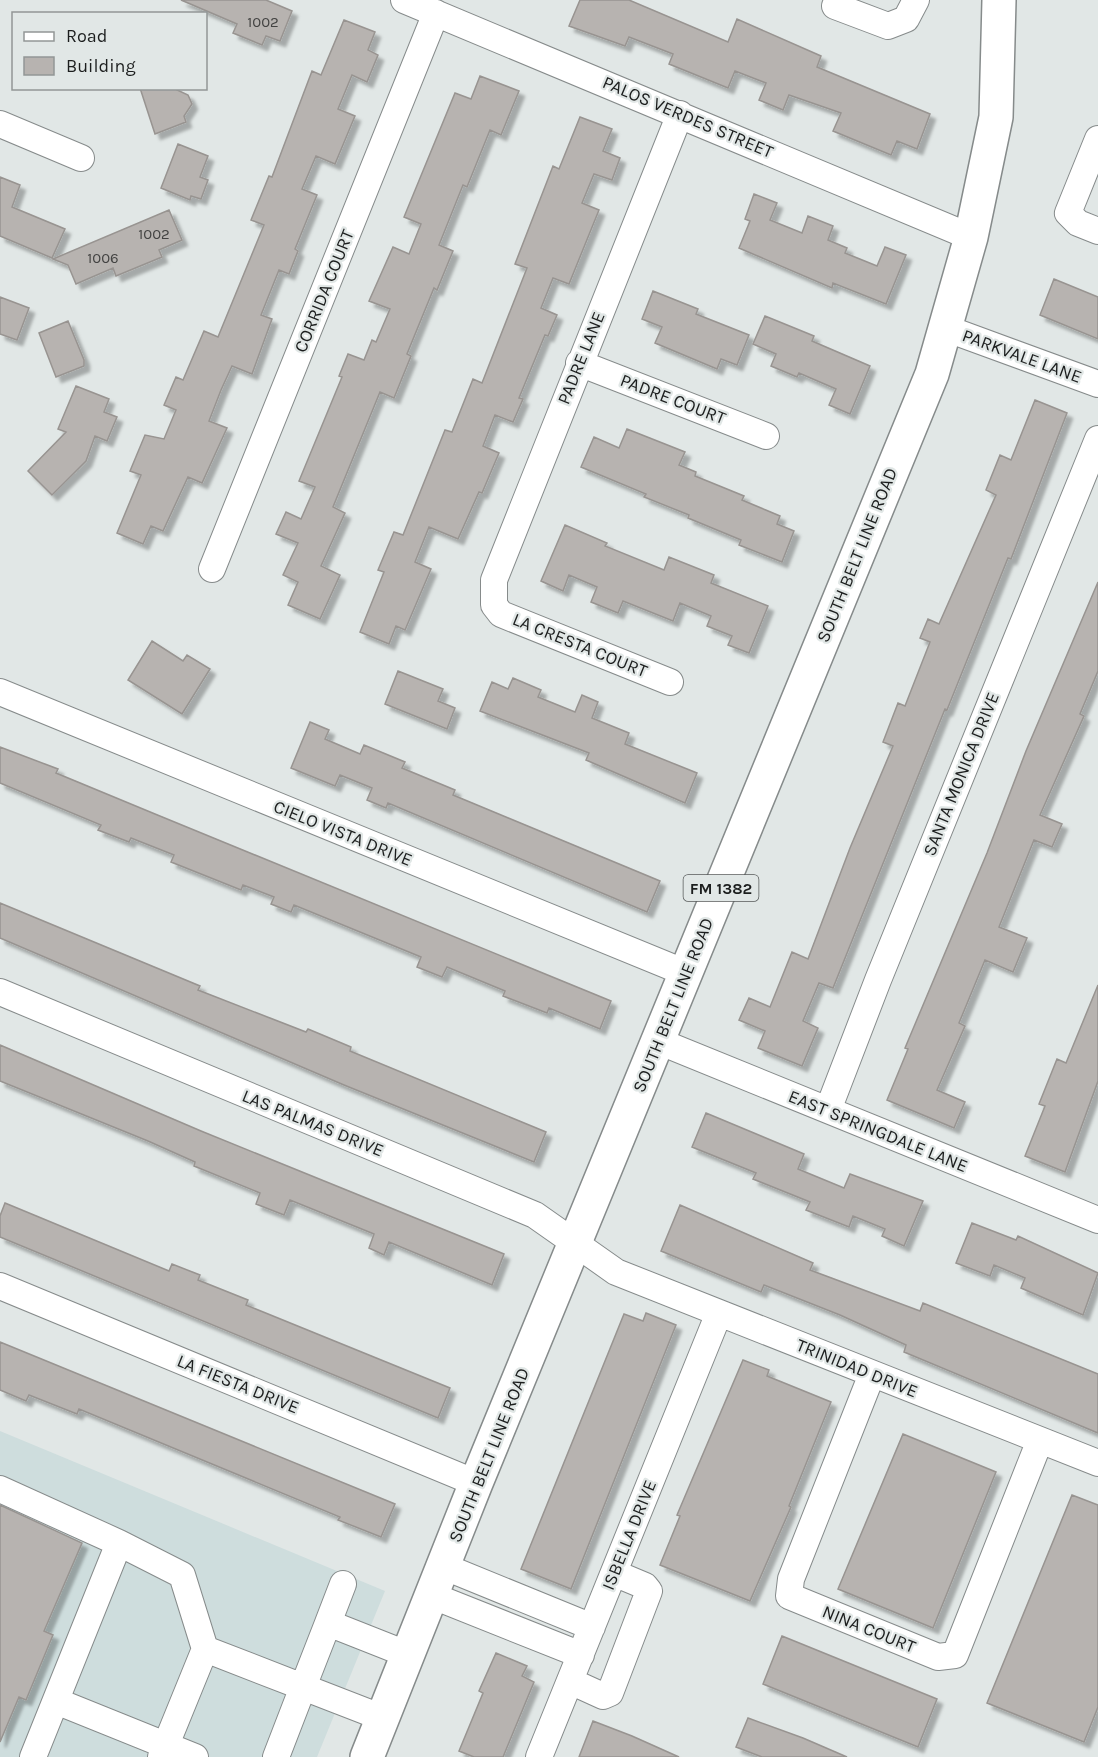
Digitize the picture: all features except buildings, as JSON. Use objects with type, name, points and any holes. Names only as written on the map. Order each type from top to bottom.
[{"type":"main road","name":"SOUTH BELT LINE ROAD","points":[[367,1757],[932,374],[971,237],[996,117],[999,0]]},
{"type":"street","name":"PALOS VERDES STREET","points":[[404,0],[971,237]]},
{"type":"street","points":[[836,6],[888,26],[906,19],[916,0]]},
{"type":"street","name":"CORRIDA COURT","points":[[212,569],[436,13]]},
{"type":"street","name":"PADRE LANE","points":[[494,605],[494,580],[680,114]]},
{"type":"street","points":[[0,124],[81,158]]},
{"type":"street","points":[[1098,139],[1068,213],[1078,223],[1098,231]]},
{"type":"street","name":"PARKVALE LANE","points":[[945,328],[1098,384]]},
{"type":"street","name":"PADRE COURT","points":[[579,363],[766,436]]},
{"type":"street","name":"SANTA MONICA DRIVE","points":[[828,1110],[878,980],[1098,439]]},
{"type":"street","name":"LA CRESTA COURT","points":[[494,605],[501,614],[670,682]]},
{"type":"street","name":"CIELO VISTA DRIVE","points":[[0,692],[686,973]]},
{"type":"street","name":"LAS PALMAS DRIVE","points":[[0,992],[535,1215],[616,1272]]},
{"type":"street","name":"EAST SPRINGDALE LANE","points":[[658,1041],[828,1110],[1096,1212]]},
{"type":"street","name":"TRINIDAD DRIVE","points":[[616,1272],[1098,1463]]},
{"type":"street","name":"LA FIESTA DRIVE","points":[[0,1286],[477,1483]]},
{"type":"street","name":"ISBELLA DRIVE","points":[[539,1757],[719,1313]]},
{"type":"street","name":"NINA COURT","points":[[872,1374],[791,1579],[789,1596],[938,1657],[955,1655],[1040,1440]]},
{"type":"street","points":[[0,1489],[119,1543],[182,1575],[205,1649],[164,1751]]},
{"type":"street","points":[[33,1757],[119,1543]]},
{"type":"street","points":[[570,1681],[603,1696],[610,1693],[649,1591],[645,1586],[614,1573]]},
{"type":"street","points":[[439,1582],[592,1628]]},
{"type":"street","points":[[439,1582],[580,1655]]},
{"type":"street","points":[[276,1757],[343,1584]]},
{"type":"street","points":[[328,1623],[409,1655]]},
{"type":"street","points":[[205,1649],[384,1718]]},
{"type":"street","points":[[56,1701],[164,1751],[195,1757]]},
{"type":"shaded area","points":[[0,1431],[385,1591],[317,1757],[0,1757]]}]
